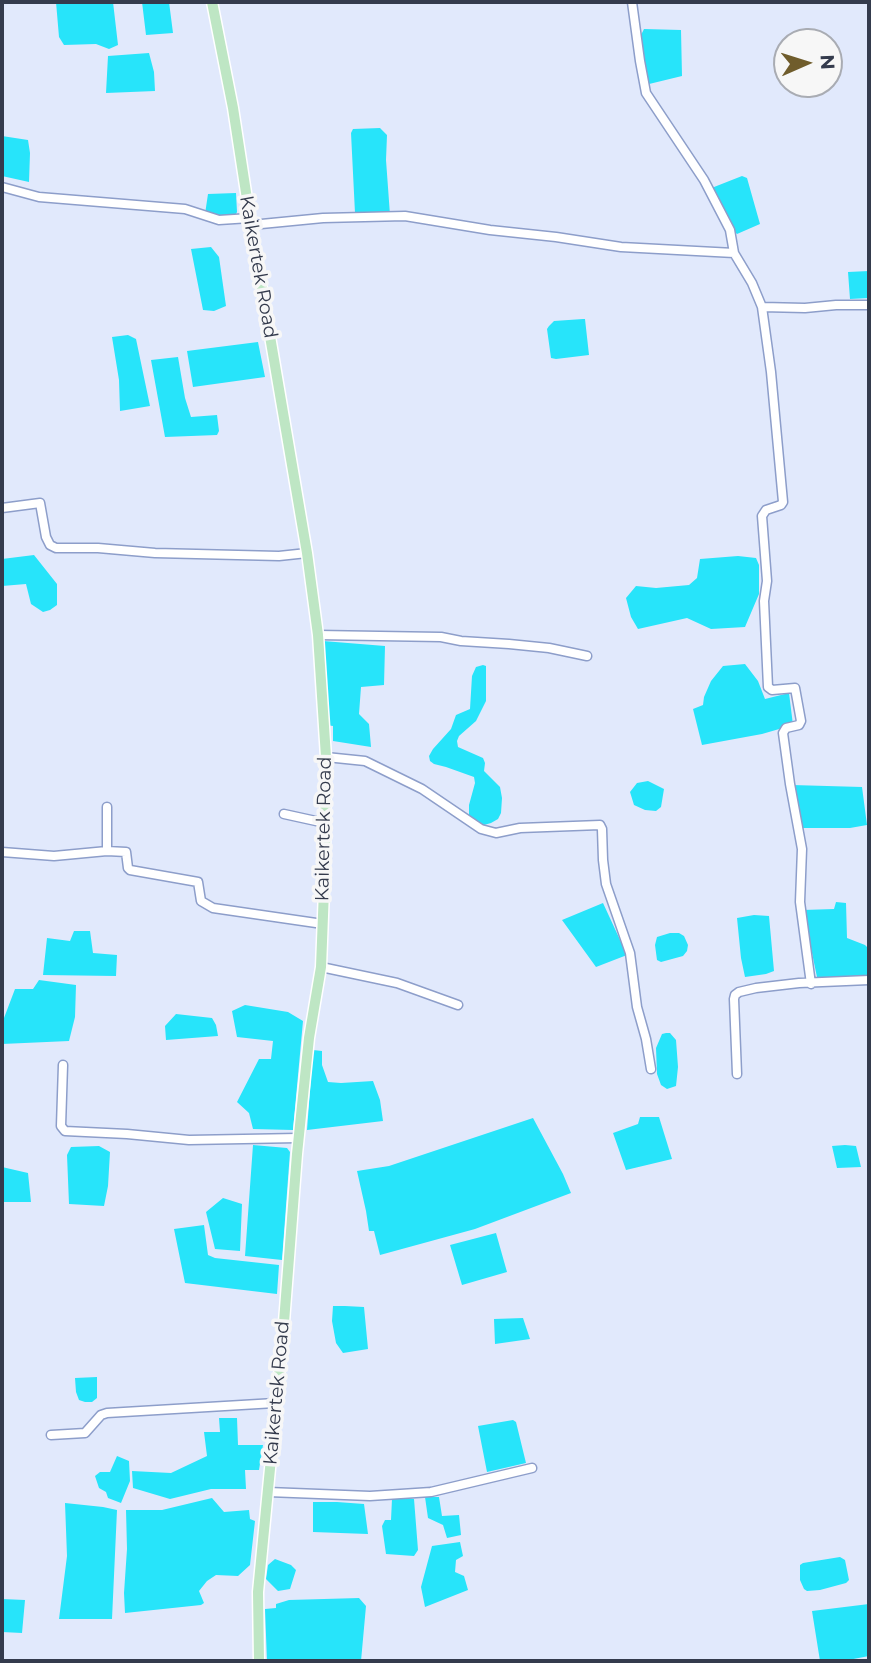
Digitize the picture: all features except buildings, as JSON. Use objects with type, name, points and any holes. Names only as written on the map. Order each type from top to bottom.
[{"type":"main road","name":"Kaikertek Road","points":[[212,2],[233,108],[307,553],[318,635],[326,757],[321,967],[309,1038],[298,1138],[283,1335],[258,1592],[259,1661]]},
{"type":"street","points":[[632,2],[646,93],[704,180],[730,230],[734,253],[752,283],[762,307],[783,502],[778,507],[766,510],[762,516],[767,582],[764,601],[768,687],[772,690],[795,688],[801,721],[799,725],[786,728],[783,733],[802,849],[800,902],[811,984]]},
{"type":"street","points":[[2,187],[39,197],[185,209],[219,220],[250,222],[405,216],[621,247],[734,253]]},
{"type":"street","points":[[762,307],[869,305]]},
{"type":"street","points":[[2,508],[40,503],[47,537],[50,545],[56,548],[267,556],[307,553]]},
{"type":"street","points":[[318,635],[441,637],[549,648],[587,656]]},
{"type":"street","points":[[326,757],[365,761],[422,789],[481,829],[496,833],[520,828],[600,825],[607,884],[630,953],[634,993],[651,1069]]},
{"type":"street","points":[[107,807],[107,851]]},
{"type":"street","points":[[285,814],[325,823]]},
{"type":"street","points":[[2,852],[54,856],[126,852],[130,870],[198,882],[201,901],[213,908],[323,924]]},
{"type":"street","points":[[321,967],[397,983],[458,1005]]},
{"type":"street","points":[[737,1074],[734,999],[739,992],[799,983],[869,980]]},
{"type":"street","points":[[63,1065],[61,1126],[65,1130],[189,1140],[298,1138]]},
{"type":"street","points":[[51,1436],[85,1433],[101,1415],[107,1413],[275,1403]]},
{"type":"street","points":[[268,1492],[370,1496],[431,1492],[533,1468]]},
{"type":"water","points":[[56,2],[113,2],[118,45],[109,49],[96,44],[64,45],[59,37]]},
{"type":"water","points":[[142,2],[169,2],[173,33],[146,35]]},
{"type":"water","points":[[644,29],[681,30],[682,76],[645,85],[638,41]]},
{"type":"water","points":[[149,53],[155,91],[106,93],[108,56]]},
{"type":"water","points":[[380,128],[387,135],[390,215],[355,213],[351,133],[353,129]]},
{"type":"water","points":[[2,136],[28,140],[29,182],[2,176]]},
{"type":"water","points":[[742,176],[747,178],[760,224],[737,234],[709,189]]},
{"type":"water","points":[[236,193],[237,212],[234,218],[221,219],[205,214],[208,194]]},
{"type":"water","points":[[211,247],[219,257],[226,306],[214,311],[203,310],[191,249]]},
{"type":"water","points":[[869,271],[869,298],[850,299],[848,272]]},
{"type":"water","points":[[585,319],[589,355],[551,358],[547,329],[549,326],[554,321]]},
{"type":"water","points":[[128,335],[136,339],[150,406],[120,411],[119,380],[112,337]]},
{"type":"water","points":[[258,342],[265,377],[193,387],[187,351]]},
{"type":"water","points":[[178,357],[191,417],[217,415],[217,435],[165,437],[151,360]]},
{"type":"water","points":[[34,555],[57,584],[57,605],[43,612],[31,604],[26,584],[2,586],[2,559]]},
{"type":"water","points":[[738,556],[756,558],[759,565],[759,594],[745,627],[711,629],[687,618],[638,629],[631,617],[626,598],[636,586],[656,588],[689,585],[697,578],[700,559]]},
{"type":"water","points":[[323,641],[385,646],[384,685],[361,687],[359,714],[369,724],[371,747],[333,741],[333,726],[326,725]]},
{"type":"water","points":[[745,664],[758,681],[765,699],[789,693],[793,725],[762,734],[702,745],[693,709],[703,705],[711,681],[723,666]]},
{"type":"water","points":[[486,666],[486,701],[476,721],[457,741],[458,747],[483,758],[484,771],[500,787],[501,813],[498,819],[484,825],[471,820],[469,815],[474,777],[434,764],[429,756],[451,729],[456,715],[470,709],[472,676],[476,667]]},
{"type":"water","points":[[648,781],[664,789],[661,807],[656,811],[634,805],[630,792],[637,783]]},
{"type":"water","points":[[792,785],[862,787],[867,825],[850,828],[803,828]]},
{"type":"water","points":[[836,902],[846,903],[847,938],[869,949],[869,977],[817,977],[803,910],[834,909]]},
{"type":"water","points":[[603,903],[627,955],[596,967],[562,920]]},
{"type":"water","points":[[769,916],[774,971],[745,977],[737,918]]},
{"type":"water","points":[[74,931],[90,931],[93,953],[117,955],[116,976],[43,975],[47,938],[70,941]]},
{"type":"water","points":[[670,933],[684,936],[688,945],[687,951],[683,956],[661,962],[657,960],[657,937]]},
{"type":"water","points":[[39,980],[76,985],[75,1017],[69,1041],[2,1044],[2,1019],[15,989],[33,989]]},
{"type":"water","points":[[245,1005],[288,1012],[303,1021],[293,1130],[253,1129],[249,1113],[237,1102],[259,1059],[271,1059],[273,1041],[237,1037],[232,1011]]},
{"type":"water","points":[[176,1014],[212,1018],[218,1036],[166,1040],[165,1026]]},
{"type":"water","points":[[670,1033],[676,1040],[678,1067],[676,1086],[667,1089],[661,1085],[657,1074],[656,1048],[662,1034]]},
{"type":"water","points":[[313,1050],[322,1051],[322,1065],[328,1082],[373,1081],[380,1100],[383,1121],[307,1130]]},
{"type":"water","points":[[640,1117],[659,1117],[672,1159],[626,1170],[613,1133],[638,1124]]},
{"type":"water","points":[[533,1118],[571,1193],[475,1229],[380,1255],[374,1231],[369,1231],[357,1171],[389,1166]]},
{"type":"water","points":[[253,1145],[287,1148],[290,1152],[282,1260],[245,1256]]},
{"type":"water","points":[[99,1146],[110,1152],[104,1206],[69,1204],[67,1155],[71,1147]]},
{"type":"water","points":[[832,1146],[856,1146],[861,1167],[837,1168]]},
{"type":"water","points":[[2,1167],[28,1173],[31,1202],[2,1202]]},
{"type":"water","points":[[223,1198],[242,1204],[240,1251],[215,1249],[206,1212]]},
{"type":"water","points":[[204,1225],[208,1255],[279,1265],[277,1294],[185,1283],[174,1229]]},
{"type":"water","points":[[496,1233],[507,1272],[462,1285],[450,1245]]},
{"type":"water","points":[[333,1306],[364,1307],[368,1349],[343,1353],[336,1343],[332,1321]]},
{"type":"water","points":[[523,1318],[530,1339],[495,1344],[494,1319]]},
{"type":"water","points":[[97,1377],[97,1398],[92,1402],[79,1400],[75,1378]]},
{"type":"water","points":[[219,1418],[237,1418],[238,1445],[263,1445],[259,1470],[245,1470],[246,1489],[211,1489],[170,1499],[133,1488],[132,1471],[171,1473],[207,1456],[204,1432],[220,1432]]},
{"type":"water","points":[[513,1420],[516,1422],[526,1463],[487,1472],[478,1426]]},
{"type":"water","points":[[117,1456],[129,1461],[130,1481],[121,1503],[108,1498],[106,1492],[99,1488],[95,1476],[100,1472],[110,1472]]},
{"type":"water","points":[[396,1496],[414,1499],[418,1550],[414,1556],[386,1554],[382,1526],[385,1520],[391,1520],[392,1499]]},
{"type":"water","points":[[425,1497],[439,1497],[442,1516],[459,1515],[461,1535],[447,1538],[443,1525],[428,1518]]},
{"type":"water","points":[[212,1498],[224,1512],[249,1510],[250,1519],[255,1521],[250,1565],[238,1576],[216,1575],[207,1581],[199,1591],[204,1603],[201,1605],[125,1613],[126,1510],[162,1510]]},
{"type":"water","points":[[313,1502],[364,1504],[368,1534],[313,1532]]},
{"type":"water","points":[[65,1503],[117,1510],[112,1619],[59,1619],[67,1556]]},
{"type":"water","points":[[460,1542],[463,1556],[456,1560],[455,1572],[464,1576],[468,1590],[425,1607],[421,1587],[432,1546]]},
{"type":"water","points":[[840,1557],[845,1560],[849,1580],[846,1583],[820,1590],[804,1589],[800,1580],[800,1565]]},
{"type":"water","points":[[275,1559],[291,1565],[296,1570],[290,1589],[278,1591],[266,1579],[268,1565]]},
{"type":"water","points":[[359,1598],[366,1606],[361,1661],[267,1661],[265,1609],[276,1608],[276,1604],[289,1600]]},
{"type":"water","points":[[2,1599],[25,1600],[22,1633],[2,1632]]},
{"type":"water","points":[[869,1604],[869,1656],[843,1661],[820,1661],[812,1611]]}]
